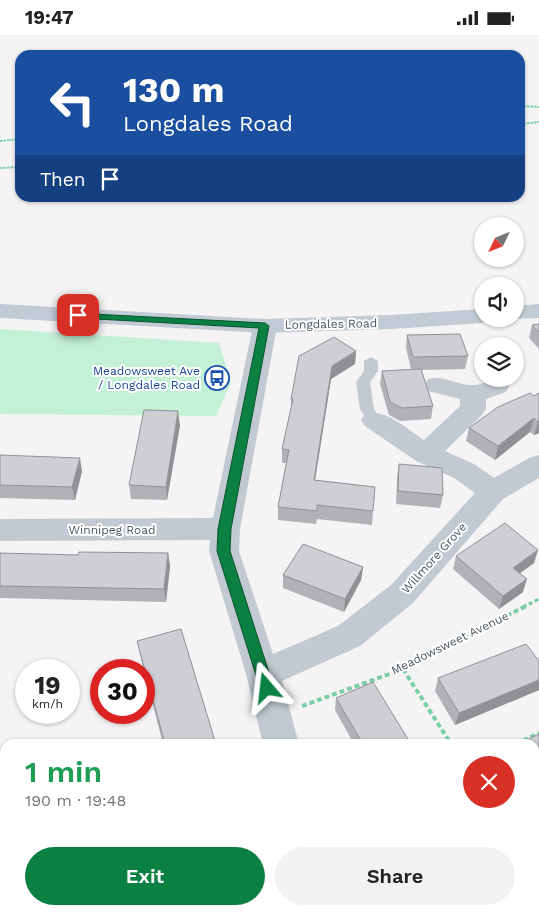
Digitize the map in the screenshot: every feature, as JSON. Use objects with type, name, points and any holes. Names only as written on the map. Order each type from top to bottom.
[{"type":"street","name":"Longdales Road","points":[[0,311],[265,326],[392,323],[474,316]]},
{"type":"street","points":[[524,312],[539,311]]},
{"type":"street","points":[[265,326],[224,529],[224,551],[263,674],[278,730]]},
{"type":"street","points":[[426,454],[473,409],[485,390],[437,385]]},
{"type":"street","points":[[374,420],[426,454],[464,471],[493,492]]},
{"type":"street","name":"Willmore Grove","points":[[263,674],[349,635],[380,612],[402,594],[493,492],[539,465]]},
{"type":"street","name":"Winnipeg Road","points":[[0,530],[224,529]]},
{"type":"lane","points":[[371,361],[371,371],[364,382],[367,409],[374,420]]},
{"type":"path","points":[[525,106],[539,107]]},
{"type":"path","points":[[525,123],[539,122]]},
{"type":"path","points":[[0,141],[15,140]]},
{"type":"path","points":[[0,168],[15,167]]},
{"type":"path","name":"Meadowsweet Avenue","points":[[278,730],[403,669],[539,599]]},
{"type":"path","points":[[403,669],[448,739]]},
{"type":"path","points":[[526,739],[539,733]]},
{"type":"green space","points":[[0,329],[219,343],[231,383],[216,416],[0,414]]},
{"type":"building","points":[[539,324],[539,332],[532,325]]},
{"type":"building","points":[[460,334],[468,356],[413,357],[407,335]]},
{"type":"building","points":[[334,337],[356,351],[332,366],[314,480],[375,487],[373,511],[317,505],[317,511],[278,507],[289,450],[282,449],[293,399],[291,399],[299,356]]},
{"type":"building","points":[[421,369],[433,406],[402,408],[390,402],[382,371]]},
{"type":"building","points":[[530,393],[534,396],[539,393],[539,421],[534,418],[498,446],[469,428],[498,407]]},
{"type":"building","points":[[144,410],[178,411],[166,487],[129,485]]},
{"type":"building","points":[[0,455],[80,458],[72,487],[0,485]]},
{"type":"building","points":[[399,464],[442,468],[443,495],[398,491]]},
{"type":"building","points":[[505,523],[538,550],[513,568],[527,579],[503,596],[456,556]]},
{"type":"building","points":[[303,544],[363,567],[345,599],[283,575]]},
{"type":"building","points":[[79,552],[168,553],[164,589],[0,586],[0,553],[78,555]]},
{"type":"building","points":[[181,629],[214,739],[164,739],[155,707],[155,659],[142,659],[137,641]]},
{"type":"building","points":[[526,644],[539,661],[539,680],[459,713],[438,678]]},
{"type":"building","points":[[373,682],[408,739],[360,739],[336,698]]},
{"type":"building","points":[[539,734],[539,739],[528,739]]},
{"type":"place","name":"Meadowsweet Ave / Longdales Road","points":[[217,378]]},
{"type":"route","points":[[78,315],[265,326],[224,529],[224,551],[267,688]]}]
